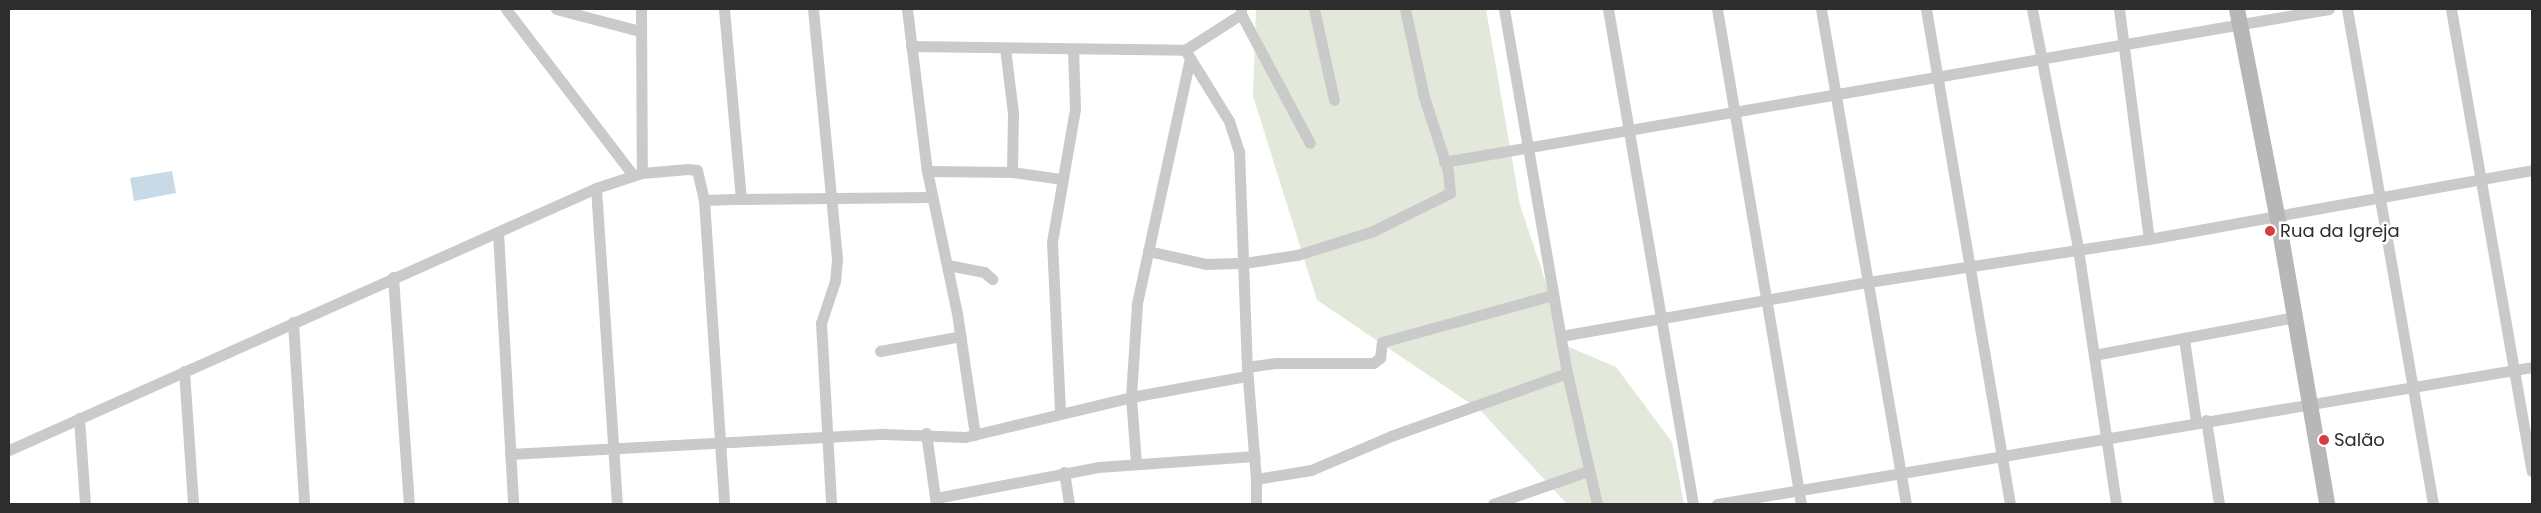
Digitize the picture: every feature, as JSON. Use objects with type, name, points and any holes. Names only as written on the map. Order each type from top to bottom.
[{"type":"street","points":[[506,9],[637,174]]},
{"type":"street","points":[[556,9],[640,30]]},
{"type":"street","points":[[637,174],[641,9]]},
{"type":"street","points":[[724,9],[741,199]]},
{"type":"street","points":[[813,9],[837,269],[821,323],[831,504]]},
{"type":"street","points":[[907,9],[926,171],[948,265],[961,336],[975,434]]},
{"type":"street","points":[[1314,9],[1334,100]]},
{"type":"street","points":[[1148,251],[1206,264],[1244,264],[1297,256],[1371,232],[1436,202],[1452,188],[1424,98],[1406,9]]},
{"type":"street","points":[[1504,9],[1560,336],[1588,471],[1597,504]]},
{"type":"street","points":[[1608,9],[1663,319],[1693,504]]},
{"type":"street","points":[[1718,9],[1765,302],[1801,504]]},
{"type":"street","points":[[1821,9],[1906,504]]},
{"type":"street","points":[[1926,9],[2004,455],[2010,504]]},
{"type":"street","points":[[2032,9],[2078,249],[2116,504]]},
{"type":"street","points":[[2119,9],[2125,43],[2149,239]]},
{"type":"street","points":[[2237,9],[2296,318],[2327,504]]},
{"type":"street","points":[[1444,162],[1629,129],[1736,113],[2125,43],[2240,26],[2328,9]]},
{"type":"street","points":[[2347,9],[2433,504]]},
{"type":"street","points":[[2451,9],[2483,180],[2532,471]]},
{"type":"street","points":[[1136,463],[1131,397],[1134,326],[1188,54],[1241,12],[1310,143]]},
{"type":"street","points":[[912,46],[1188,54]]},
{"type":"street","points":[[1005,48],[1013,113],[1012,172]]},
{"type":"street","points":[[1060,411],[1052,280],[1052,242],[1077,90],[1073,50]]},
{"type":"street","points":[[1188,54],[1211,88],[1236,141],[1244,264],[1247,372],[1255,456],[1256,504]]},
{"type":"street","points":[[9,450],[393,276],[596,188],[637,174],[697,170],[704,200],[724,504]]},
{"type":"street","points":[[1560,336],[1765,302],[1868,282],[2149,239],[2277,214],[2380,199],[2532,170]]},
{"type":"street","points":[[926,171],[1012,172],[1061,179]]},
{"type":"street","points":[[596,188],[617,504]]},
{"type":"street","points":[[704,200],[832,200],[932,197]]},
{"type":"street","points":[[498,232],[513,504]]},
{"type":"street","points":[[948,265],[984,272],[992,279]]},
{"type":"street","points":[[393,276],[409,504]]},
{"type":"street","points":[[510,454],[827,437],[926,433],[975,434],[1060,411],[1247,372],[1274,363],[1373,363],[1380,358],[1382,342],[1553,295]]},
{"type":"street","points":[[2094,355],[2296,318]]},
{"type":"street","points":[[294,322],[304,504]]},
{"type":"street","points":[[880,350],[961,336]]},
{"type":"street","points":[[2184,339],[2219,504]]},
{"type":"street","points":[[1717,504],[1799,492],[2004,455],[2106,439],[2201,420],[2532,367]]},
{"type":"street","points":[[184,371],[193,504]]},
{"type":"street","points":[[1256,479],[1311,470],[1391,436],[1567,373]]},
{"type":"street","points":[[79,418],[84,504]]},
{"type":"street","points":[[926,433],[936,501],[1064,472],[1136,463],[1255,456]]},
{"type":"street","points":[[1492,504],[1588,471]]},
{"type":"street","points":[[1064,472],[1069,504]]},
{"type":"shaded area","points":[[1256,9],[1486,9],[1520,205],[1556,313],[1562,344],[1616,367],[1672,442],[1684,504],[1567,504],[1480,410],[1317,300],[1253,96]]},
{"type":"water","points":[[172,171],[176,193],[134,201],[130,178]]},
{"type":"place","name":"Rua da Igreja","points":[[2270,231]]},
{"type":"place","name":"Salão","points":[[2324,440]]}]
